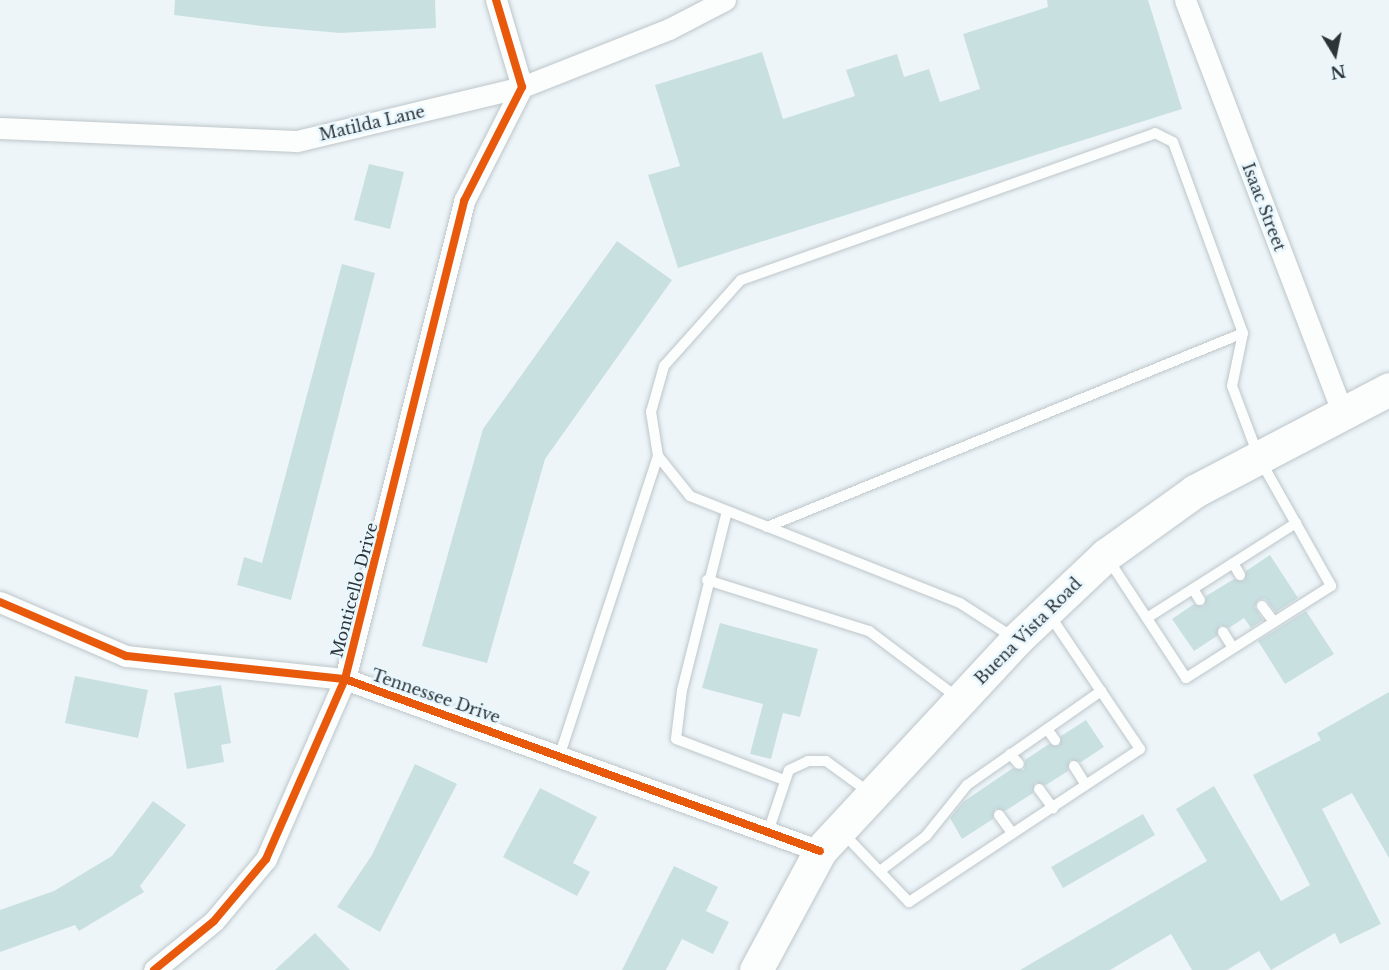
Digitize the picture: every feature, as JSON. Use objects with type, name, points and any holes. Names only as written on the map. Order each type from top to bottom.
[{"type":"main road","name":"Buena Vista Road","points":[[756,970],[830,840],[1016,640],[1106,555],[1195,491],[1389,389]]},
{"type":"street","points":[[496,0],[522,87]]},
{"type":"street","name":"Matilda Lane","points":[[0,128],[297,141],[522,87],[669,29],[725,0]]},
{"type":"street","name":"Isaac Street","points":[[1185,0],[1343,413]]},
{"type":"street","name":"Monticello Drive","points":[[154,970],[214,921],[266,859],[345,679],[464,201],[522,87]]},
{"type":"street","name":"Tennessee Drive","points":[[0,602],[126,656],[345,679],[560,754],[768,831],[830,840]]},
{"type":"lane","points":[[560,754],[658,456],[651,412],[664,366],[741,280],[1155,134],[1173,142],[1243,333],[1232,386],[1259,458],[1331,586],[1186,678],[1106,555]]},
{"type":"lane","points":[[767,527],[1243,333]]},
{"type":"lane","points":[[658,456],[690,496],[960,603],[1016,640]]},
{"type":"lane","points":[[727,511],[707,580],[676,739],[784,780]]},
{"type":"lane","points":[[1147,618],[1296,524]]},
{"type":"lane","points":[[1233,563],[1240,575]]},
{"type":"lane","points":[[707,580],[869,632],[961,700]]},
{"type":"lane","points":[[1192,589],[1200,600]]},
{"type":"lane","points":[[1262,606],[1274,622]]},
{"type":"lane","points":[[830,840],[880,871],[909,902],[1140,749],[1047,611]]},
{"type":"lane","points":[[1222,632],[1233,648]]},
{"type":"lane","points":[[880,871],[926,836],[1010,754],[1101,691]]},
{"type":"lane","points":[[1047,729],[1055,740]]},
{"type":"lane","points":[[1010,754],[1019,764]]},
{"type":"lane","points":[[768,831],[789,770],[808,761],[826,761],[872,795]]},
{"type":"lane","points":[[1074,766],[1086,785]]},
{"type":"lane","points":[[1039,789],[1053,807]]},
{"type":"lane","points":[[999,815],[1012,833]]},
{"type":"building","points":[[175,0],[435,0],[436,28],[340,33],[261,26],[174,15]]},
{"type":"building","points":[[1047,0],[1148,0],[1182,109],[678,268],[648,175],[680,166],[655,85],[762,52],[783,119],[855,96],[846,70],[897,54],[904,77],[929,69],[940,102],[980,89],[963,34],[1048,7]]},
{"type":"building","points":[[369,164],[404,172],[390,229],[354,220]]},
{"type":"building","points":[[617,241],[672,280],[545,459],[487,663],[422,646],[483,429]]},
{"type":"building","points":[[342,264],[375,273],[291,600],[237,585],[244,557],[262,563]]},
{"type":"building","points":[[1270,555],[1298,598],[1276,612],[1265,599],[1258,600],[1255,607],[1263,620],[1251,628],[1244,618],[1229,628],[1220,625],[1217,636],[1194,651],[1172,619],[1194,604],[1204,606],[1206,596],[1234,579],[1244,581],[1246,571]]},
{"type":"building","points":[[1306,611],[1334,654],[1285,684],[1258,641]]},
{"type":"building","points":[[720,623],[818,649],[800,717],[783,713],[771,759],[750,754],[763,704],[702,688]]},
{"type":"building","points":[[75,676],[148,690],[138,738],[65,723]]},
{"type":"building","points":[[221,685],[231,743],[221,745],[224,762],[187,769],[174,693]]},
{"type":"building","points":[[1389,692],[1389,858],[1352,793],[1322,809],[1381,924],[1340,944],[1335,933],[1271,970],[1259,951],[1227,970],[1192,970],[1171,934],[1110,970],[1020,970],[1207,861],[1176,809],[1214,786],[1281,901],[1310,885],[1253,775],[1321,740],[1317,733]]},
{"type":"building","points":[[1086,720],[1104,747],[1081,762],[1070,760],[1068,771],[1046,785],[1035,783],[1033,793],[1005,811],[995,809],[993,819],[962,839],[950,818],[963,802],[1013,768],[1024,770],[1025,760],[1049,744],[1059,746],[1061,736]]},
{"type":"building","points":[[415,764],[457,784],[380,932],[337,907],[372,855]]},
{"type":"building","points":[[540,788],[597,817],[573,863],[590,872],[577,896],[503,857]]},
{"type":"building","points":[[153,801],[186,825],[140,886],[144,892],[79,931],[75,925],[0,952],[0,910],[54,891],[112,856]]},
{"type":"building","points":[[1143,814],[1155,835],[1063,888],[1051,867]]},
{"type":"building","points":[[674,866],[718,887],[706,911],[729,922],[713,954],[682,939],[666,970],[622,970]]},
{"type":"building","points":[[315,933],[350,970],[275,970]]},
{"type":"cycle path","points":[[154,970],[214,921],[266,859],[345,679],[464,201],[522,87],[496,0]]},
{"type":"cycle path","points":[[0,602],[126,656],[345,679],[820,851]]}]
